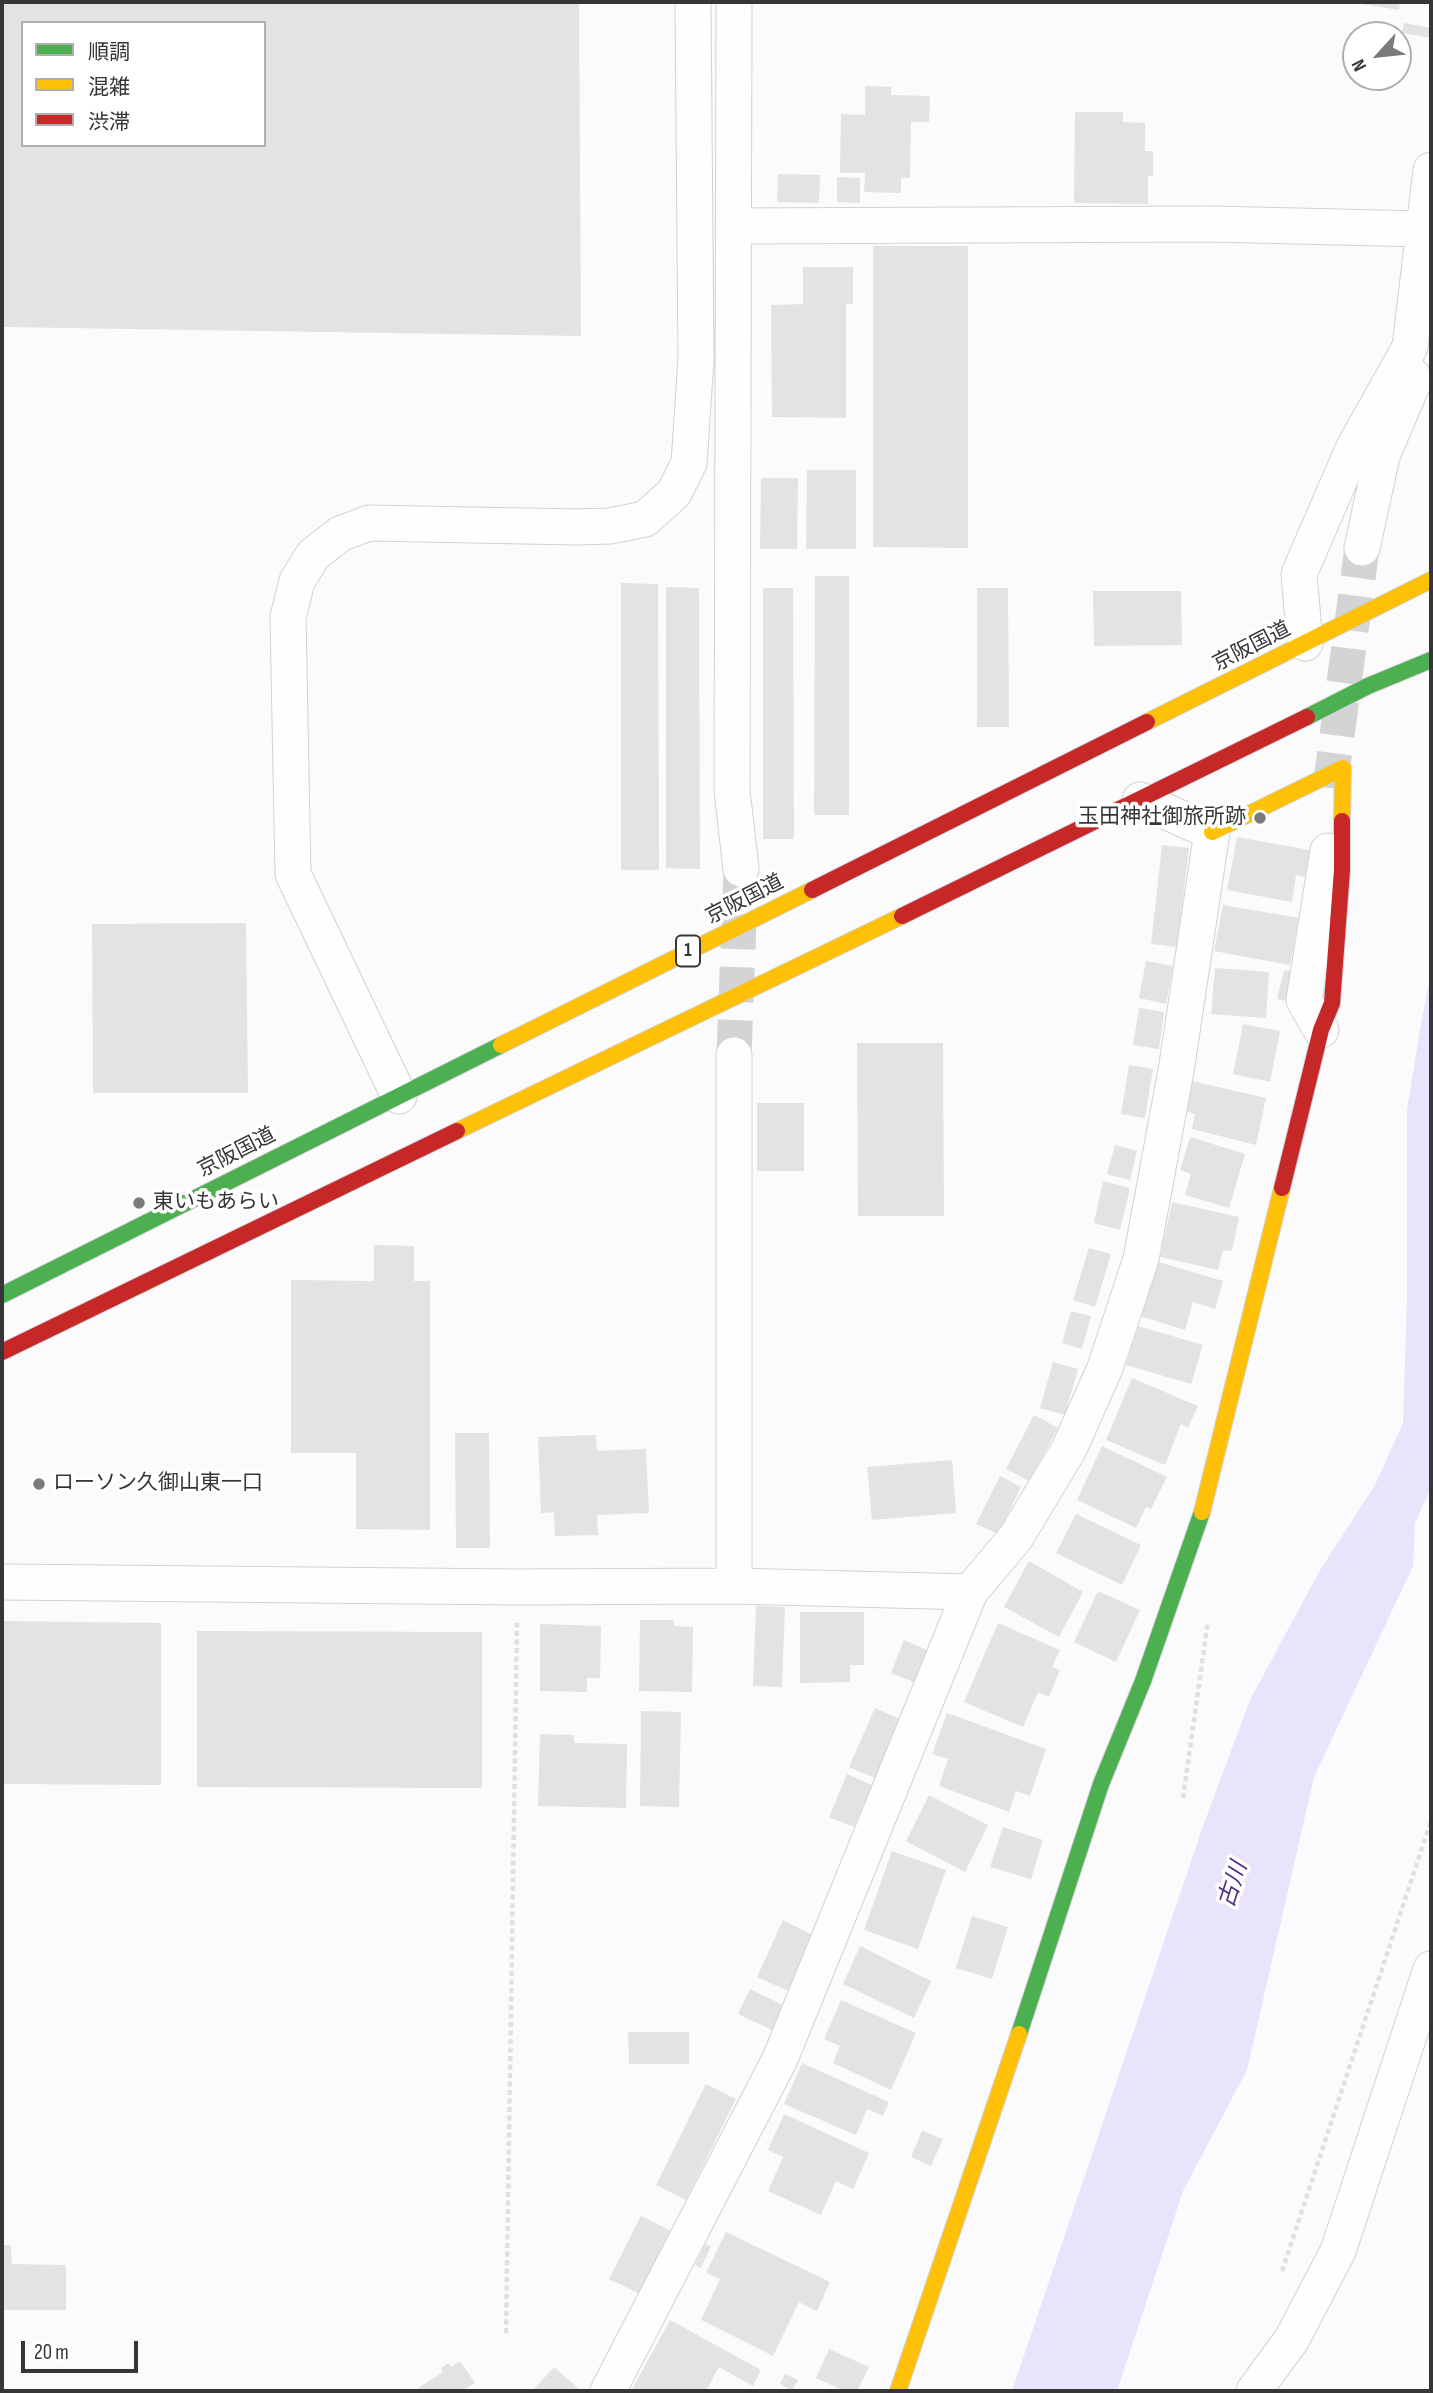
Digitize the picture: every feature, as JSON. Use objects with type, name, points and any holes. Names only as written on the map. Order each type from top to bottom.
[{"type":"main road","name":"京阪国道","points":[[2,1295],[1431,580]]},
{"type":"main road","points":[[2,1352],[1140,800],[1368,685],[1431,660]]},
{"type":"main road","points":[[898,2391],[1046,1956],[1101,1783],[1143,1681],[1206,1500],[1321,1030],[1332,1003],[1342,870],[1343,768],[1212,832]]},
{"type":"street","points":[[399,1096],[293,874],[288,617],[297,581],[313,555],[340,534],[369,523],[610,526],[645,519],[674,493],[689,463],[696,360],[693,2]]},
{"type":"street","points":[[734,2],[732,790],[741,869]]},
{"type":"street","points":[[1362,548],[1382,456],[1413,383],[1410,346],[1431,170]]},
{"type":"street","points":[[734,226],[1212,223],[1423,229]]},
{"type":"street","points":[[1305,643],[1299,574],[1354,447],[1410,346]]},
{"type":"street","points":[[1321,1030],[1304,1000],[1332,827],[1330,788]]},
{"type":"street","points":[[608,2391],[780,2059],[970,1592],[1016,1537],[1069,1448],[1105,1368],[1141,1259],[1176,1071],[1212,832],[1140,800]]},
{"type":"street","points":[[734,1055],[734,1586]]},
{"type":"street","points":[[2,1582],[517,1587],[734,1586],[970,1592]]},
{"type":"street","points":[[1254,2391],[1292,2339],[1338,2251],[1431,1969]]},
{"type":"path","points":[[506,2333],[517,1587]]},
{"type":"path","points":[[1183,1798],[1210,1610]]},
{"type":"path","points":[[1281,2274],[1431,1821]]},
{"type":"water","name":"古川","points":[[1431,973],[1431,1488],[1415,1523],[1413,1566],[1314,1777],[1247,2070],[1183,2191],[1117,2391],[1012,2391],[1202,1829],[1250,1700],[1319,1572],[1375,1485],[1403,1423],[1407,1298],[1407,1110]]},
{"type":"building","points":[[2,2],[579,2],[581,336],[2,327]]},
{"type":"building","points":[[1350,2],[1400,2],[1399,10]]},
{"type":"building","points":[[1412,24],[1431,28],[1431,38],[1412,35]]},
{"type":"building","points":[[865,86],[891,87],[891,95],[930,96],[929,122],[911,122],[910,178],[901,178],[901,193],[864,192],[865,173],[840,173],[841,114],[865,115]]},
{"type":"building","points":[[1075,112],[1123,112],[1123,122],[1145,123],[1145,151],[1153,151],[1153,176],[1148,176],[1148,204],[1074,203]]},
{"type":"building","points":[[778,174],[820,175],[819,203],[777,202]]},
{"type":"building","points":[[837,177],[860,178],[860,203],[837,202]]},
{"type":"building","points":[[873,246],[968,246],[968,548],[873,547]]},
{"type":"building","points":[[803,267],[853,267],[853,304],[846,304],[846,418],[772,417],[771,305],[803,304]]},
{"type":"building","points":[[807,470],[856,470],[856,549],[806,549]]},
{"type":"building","points":[[761,478],[798,478],[797,549],[760,549]]},
{"type":"building","points":[[815,576],[849,576],[849,815],[814,815]]},
{"type":"building","points":[[621,583],[658,584],[659,870],[621,870]]},
{"type":"building","points":[[666,587],[699,588],[700,869],[666,868]]},
{"type":"building","points":[[763,588],[793,588],[794,839],[763,839]]},
{"type":"building","points":[[977,588],[1008,588],[1009,727],[977,727]]},
{"type":"building","points":[[1093,591],[1181,591],[1182,645],[1094,646]]},
{"type":"building","points":[[1237,837],[1310,850],[1305,877],[1296,875],[1292,902],[1227,890]]},
{"type":"building","points":[[1162,845],[1189,848],[1177,947],[1151,944]]},
{"type":"building","points":[[1223,905],[1299,918],[1290,965],[1214,951]]},
{"type":"building","points":[[246,923],[248,1093],[93,1093],[92,924]]},
{"type":"building","points":[[1146,961],[1173,966],[1166,1004],[1139,998]]},
{"type":"building","points":[[1215,968],[1269,972],[1266,1018],[1211,1014]]},
{"type":"building","points":[[1284,970],[1292,971],[1285,1001],[1277,999]]},
{"type":"building","points":[[1139,1008],[1164,1012],[1159,1049],[1133,1045]]},
{"type":"building","points":[[1243,1024],[1280,1031],[1270,1082],[1233,1074]]},
{"type":"building","points":[[857,1043],[943,1043],[944,1216],[858,1216]]},
{"type":"building","points":[[1129,1065],[1153,1069],[1145,1118],[1121,1114]]},
{"type":"building","points":[[1192,1081],[1266,1098],[1256,1145],[1192,1129],[1195,1114],[1185,1111]]},
{"type":"building","points":[[757,1103],[804,1103],[804,1171],[757,1171]]},
{"type":"building","points":[[1190,1137],[1245,1154],[1229,1208],[1185,1195],[1191,1174],[1180,1170]]},
{"type":"building","points":[[1115,1145],[1137,1151],[1130,1180],[1107,1174]]},
{"type":"building","points":[[1103,1181],[1130,1188],[1120,1230],[1094,1223]]},
{"type":"building","points":[[1172,1202],[1239,1217],[1232,1251],[1223,1250],[1218,1270],[1160,1257]]},
{"type":"building","points":[[374,1245],[414,1246],[414,1281],[430,1281],[430,1530],[356,1529],[356,1453],[291,1453],[291,1280],[374,1281]]},
{"type":"building","points":[[1089,1248],[1111,1254],[1095,1307],[1073,1300]]},
{"type":"building","points":[[1155,1261],[1223,1281],[1215,1309],[1193,1302],[1185,1330],[1140,1316]]},
{"type":"building","points":[[1071,1311],[1091,1316],[1082,1349],[1062,1343]]},
{"type":"building","points":[[1138,1326],[1203,1345],[1191,1384],[1126,1365]]},
{"type":"building","points":[[1053,1362],[1078,1369],[1065,1415],[1040,1408]]},
{"type":"building","points":[[1132,1378],[1198,1406],[1188,1428],[1181,1424],[1165,1465],[1106,1440]]},
{"type":"building","points":[[1034,1415],[1058,1428],[1029,1481],[1006,1469]]},
{"type":"building","points":[[455,1433],[489,1433],[490,1548],[456,1548]]},
{"type":"building","points":[[596,1435],[597,1451],[646,1449],[649,1513],[597,1515],[598,1535],[555,1536],[554,1512],[541,1513],[538,1437]]},
{"type":"building","points":[[1102,1446],[1167,1477],[1151,1509],[1146,1507],[1136,1528],[1077,1500]]},
{"type":"building","points":[[952,1460],[956,1513],[872,1520],[867,1467]]},
{"type":"building","points":[[1000,1476],[1021,1487],[998,1534],[976,1524]]},
{"type":"building","points":[[1076,1514],[1141,1545],[1122,1585],[1056,1553]]},
{"type":"building","points":[[1029,1561],[1083,1592],[1059,1637],[1004,1607]]},
{"type":"building","points":[[1098,1591],[1140,1610],[1116,1662],[1074,1642]]},
{"type":"building","points":[[756,1606],[785,1607],[782,1687],[753,1686]]},
{"type":"building","points":[[800,1612],[864,1612],[864,1665],[850,1665],[850,1682],[800,1683]]},
{"type":"building","points":[[640,1620],[674,1620],[674,1626],[693,1627],[692,1692],[639,1691]]},
{"type":"building","points":[[2,1621],[161,1623],[161,1785],[2,1784]]},
{"type":"building","points":[[998,1623],[1060,1650],[1052,1667],[1060,1670],[1049,1697],[1038,1692],[1023,1727],[964,1702]]},
{"type":"building","points":[[540,1624],[601,1626],[600,1678],[587,1678],[587,1692],[540,1691]]},
{"type":"building","points":[[197,1631],[482,1632],[482,1788],[197,1787]]},
{"type":"building","points":[[904,1640],[929,1651],[916,1683],[891,1673]]},
{"type":"building","points":[[875,1708],[902,1720],[877,1779],[849,1767]]},
{"type":"building","points":[[641,1711],[681,1712],[679,1807],[640,1806]]},
{"type":"building","points":[[947,1713],[1046,1749],[1030,1796],[1016,1791],[1009,1812],[939,1786],[948,1759],[932,1754]]},
{"type":"building","points":[[540,1734],[574,1735],[574,1743],[627,1744],[626,1808],[538,1806]]},
{"type":"building","points":[[847,1774],[872,1785],[854,1827],[829,1817]]},
{"type":"building","points":[[929,1795],[988,1825],[965,1872],[906,1841]]},
{"type":"building","points":[[1003,1827],[1043,1840],[1031,1879],[990,1867]]},
{"type":"building","points":[[892,1851],[946,1870],[918,1949],[864,1930]]},
{"type":"building","points":[[972,1916],[1008,1927],[992,1979],[956,1968]]},
{"type":"building","points":[[783,1920],[813,1935],[788,1991],[757,1977]]},
{"type":"building","points":[[860,1946],[931,1981],[914,2018],[843,1984]]},
{"type":"building","points":[[750,1989],[783,2005],[772,2030],[738,2014]]},
{"type":"building","points":[[841,2000],[916,2033],[891,2090],[833,2063],[840,2046],[824,2039]]},
{"type":"building","points":[[628,2032],[689,2032],[689,2064],[629,2064]]},
{"type":"building","points":[[802,2063],[889,2102],[883,2116],[867,2109],[856,2135],[784,2104]]},
{"type":"building","points":[[706,2084],[736,2099],[686,2200],[656,2185]]},
{"type":"building","points":[[784,2114],[869,2153],[853,2189],[836,2181],[821,2215],[768,2191],[783,2157],[768,2150]]},
{"type":"building","points":[[922,2131],[943,2139],[931,2166],[911,2157]]},
{"type":"building","points":[[641,2216],[671,2231],[640,2294],[609,2279]]},
{"type":"building","points":[[726,2232],[830,2282],[817,2311],[799,2302],[773,2356],[701,2320],[720,2279],[706,2273]]},
{"type":"building","points":[[705,2244],[711,2246],[701,2268],[695,2265]]},
{"type":"building","points":[[2,2245],[11,2245],[12,2264],[66,2265],[66,2310],[2,2310]]},
{"type":"building","points":[[670,2320],[761,2370],[753,2386],[719,2367],[706,2391],[631,2391]]},
{"type":"building","points":[[829,2349],[869,2367],[857,2391],[844,2391],[816,2378]]},
{"type":"building","points":[[460,2361],[475,2383],[462,2391],[422,2391],[419,2387],[443,2372],[441,2368],[449,2363],[451,2367]]},
{"type":"building","points":[[554,2367],[581,2391],[532,2391]]},
{"type":"building","points":[[785,2374],[798,2380],[792,2391],[780,2384]]},
{"type":"tunnel","points":[[1330,788],[1362,548]]},
{"type":"tunnel","points":[[734,1055],[741,869]]},
{"type":"traffic: fast","points":[[1307,717],[1368,686],[1431,660]]},
{"type":"traffic: fast","points":[[2,1295],[501,1045]]},
{"type":"traffic: fast","points":[[1019,2034],[1101,1784],[1143,1681],[1202,1512]]},
{"type":"traffic: slow","points":[[1147,722],[1431,580]]},
{"type":"traffic: slow","points":[[1212,832],[1343,768],[1342,821]]},
{"type":"traffic: slow","points":[[501,1045],[812,890]]},
{"type":"traffic: slow","points":[[457,1131],[902,916]]},
{"type":"traffic: slow","points":[[1202,1512],[1282,1188]]},
{"type":"traffic: slow","points":[[898,2391],[1019,2034]]},
{"type":"traffic: jam","points":[[902,916],[1307,717]]},
{"type":"traffic: jam","points":[[812,890],[1147,722]]},
{"type":"traffic: jam","points":[[1282,1188],[1321,1030],[1332,1003],[1342,870],[1342,821]]},
{"type":"traffic: jam","points":[[2,1352],[457,1131]]},
{"type":"place","name":"玉田神社御旅所跡","points":[[1260,818]]},
{"type":"place","name":"東いもあらい","points":[[139,1203]]},
{"type":"place","name":"ローソン久御山東一口","points":[[39,1484]]}]
